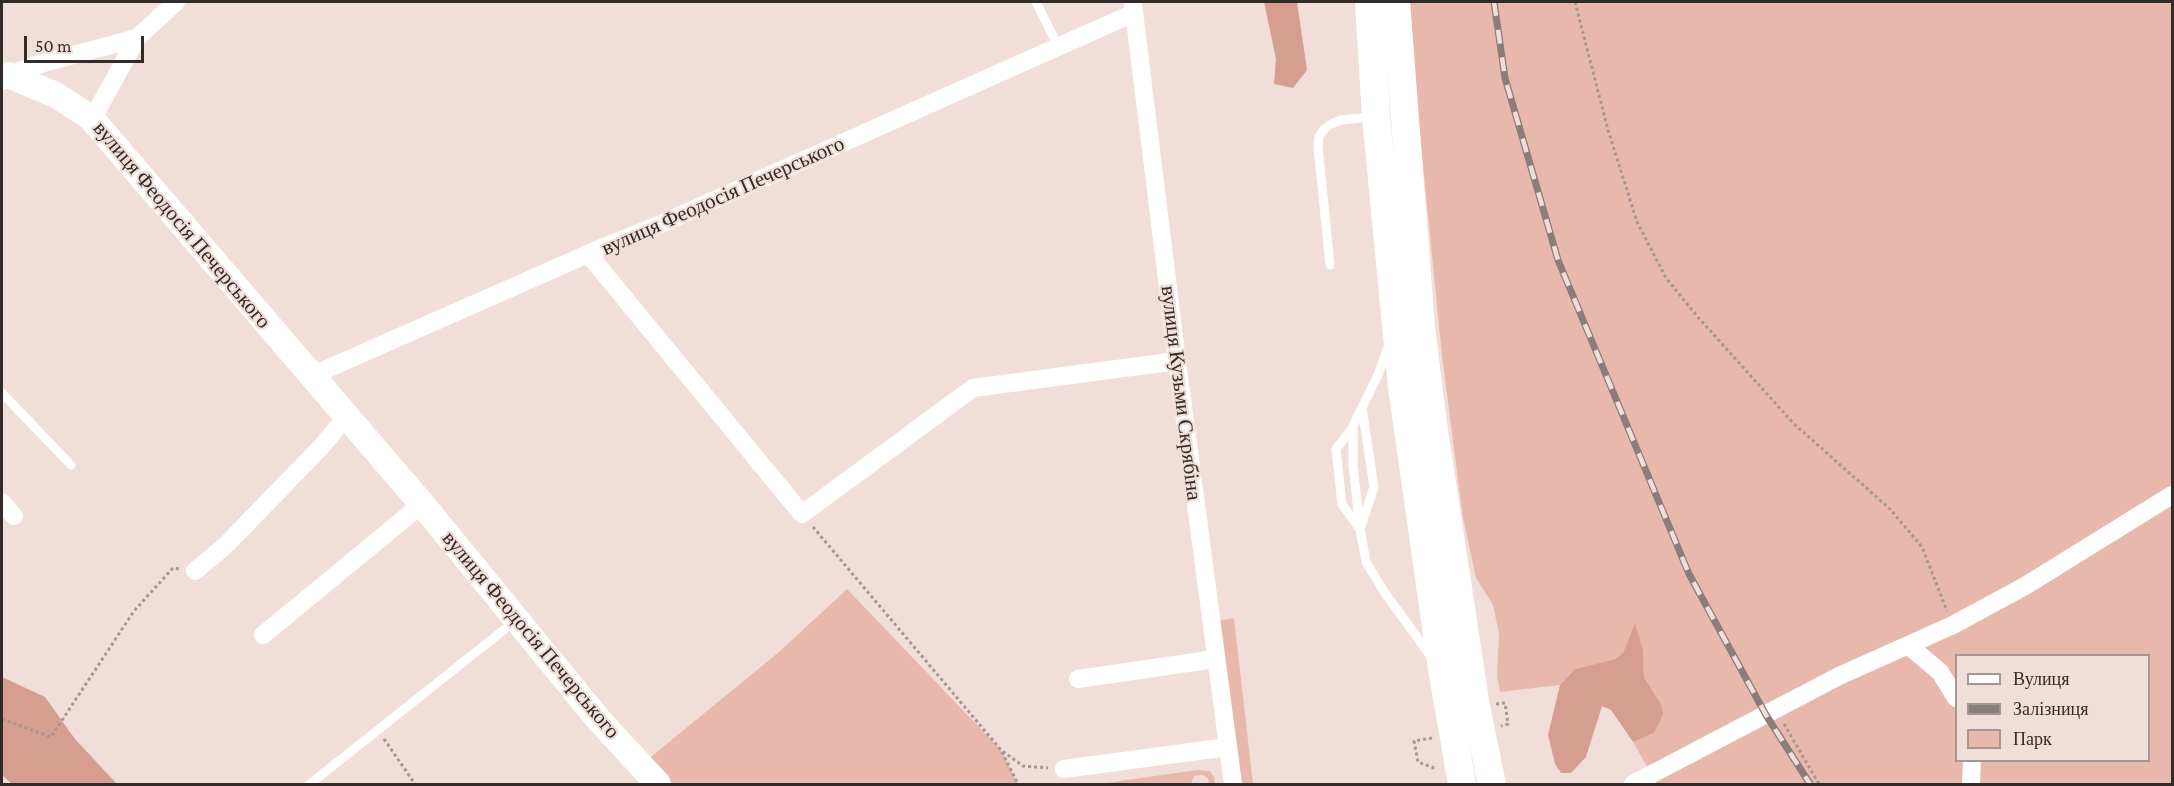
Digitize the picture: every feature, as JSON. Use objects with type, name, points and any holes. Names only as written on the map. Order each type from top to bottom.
[{"type":"main road","points":[[1369,2],[1376,117],[1402,387],[1442,669],[1451,777]]},
{"type":"main road","points":[[1396,2],[1421,327],[1433,424],[1476,707],[1492,784]]},
{"type":"street","points":[[91,118],[137,38],[176,2]]},
{"type":"street","name":"вулиця Феодосія Печерського","points":[[311,376],[777,173],[1058,46],[1133,7]]},
{"type":"street","name":"вулиця Кузьми Скрябіна","points":[[1133,7],[1215,659],[1233,784]]},
{"type":"street","points":[[5,76],[137,38]]},
{"type":"street","name":"вулиця Феодосія Печерського","points":[[5,76],[56,94],[91,118],[422,504],[598,719],[658,784]]},
{"type":"street","points":[[589,255],[802,514],[974,388],[1177,361]]},
{"type":"street","points":[[195,571],[233,538],[321,447],[347,416]]},
{"type":"street","points":[[1633,784],[1839,676],[1953,625],[2025,586],[2172,495]]},
{"type":"street","points":[[2,502],[14,516]]},
{"type":"street","points":[[263,635],[422,504]]},
{"type":"street","points":[[1908,645],[1940,672],[1955,696]]},
{"type":"street","points":[[1078,679],[1215,659]]},
{"type":"street","points":[[1064,768],[1228,747]]},
{"type":"street","points":[[1971,784],[1972,762]]},
{"type":"lane","points":[[1036,2],[1058,46]]},
{"type":"lane","points":[[1330,265],[1319,137],[1323,130],[1341,120],[1376,117]]},
{"type":"lane","points":[[1360,530],[1342,504],[1336,449],[1353,426],[1378,375],[1396,325]]},
{"type":"lane","points":[[2,393],[71,465]]},
{"type":"lane","points":[[1360,530],[1374,487],[1362,408]]},
{"type":"lane","points":[[1353,426],[1353,465],[1366,562],[1418,640],[1442,669]]},
{"type":"lane","points":[[310,784],[517,620]]},
{"type":"path","points":[[1575,2],[1608,130],[1637,222],[1666,278],[1794,424],[1890,509],[1922,547],[1953,625]]},
{"type":"path","points":[[802,514],[1001,750],[1018,784]]},
{"type":"path","points":[[2,719],[51,737],[134,610],[173,568],[195,571]]},
{"type":"path","points":[[1775,711],[1819,784]]},
{"type":"path","points":[[378,730],[415,784]]},
{"type":"path","points":[[1414,741],[1418,762],[1451,777]]},
{"type":"path","points":[[1001,750],[1023,766],[1064,768]]},
{"type":"green space","points":[[1410,2],[2172,2],[2172,784],[1657,784],[1633,742],[1654,733],[1661,704],[1644,677],[1643,650],[1635,624],[1623,653],[1615,659],[1575,669],[1560,685],[1500,692],[1497,676],[1499,633],[1493,605],[1476,578],[1463,518],[1442,356],[1419,125]]},
{"type":"green space","points":[[847,589],[1001,750],[1018,784],[658,784],[641,765],[779,652]]},
{"type":"green space","points":[[1234,618],[1253,784],[1242,784],[1219,621]]},
{"type":"green space","points":[[1197,770],[1210,771],[1215,784],[1209,784],[1208,778],[1202,775],[1194,776],[1191,784],[1099,784]]},
{"type":"shaded area","points":[[1264,2],[1297,2],[1307,70],[1293,88],[1274,84],[1276,59]]},
{"type":"shaded area","points":[[1635,623],[1643,650],[1644,677],[1661,704],[1663,714],[1659,723],[1654,733],[1633,742],[1611,710],[1602,706],[1586,757],[1571,773],[1561,773],[1555,764],[1548,735],[1560,685],[1575,669],[1615,659],[1623,653]]},
{"type":"shaded area","points":[[2,677],[45,697],[75,739],[117,784],[12,784],[2,775]]},
{"type":"railway","points":[[1494,2],[1505,78],[1558,260],[1689,574],[1766,715],[1810,784]]}]
